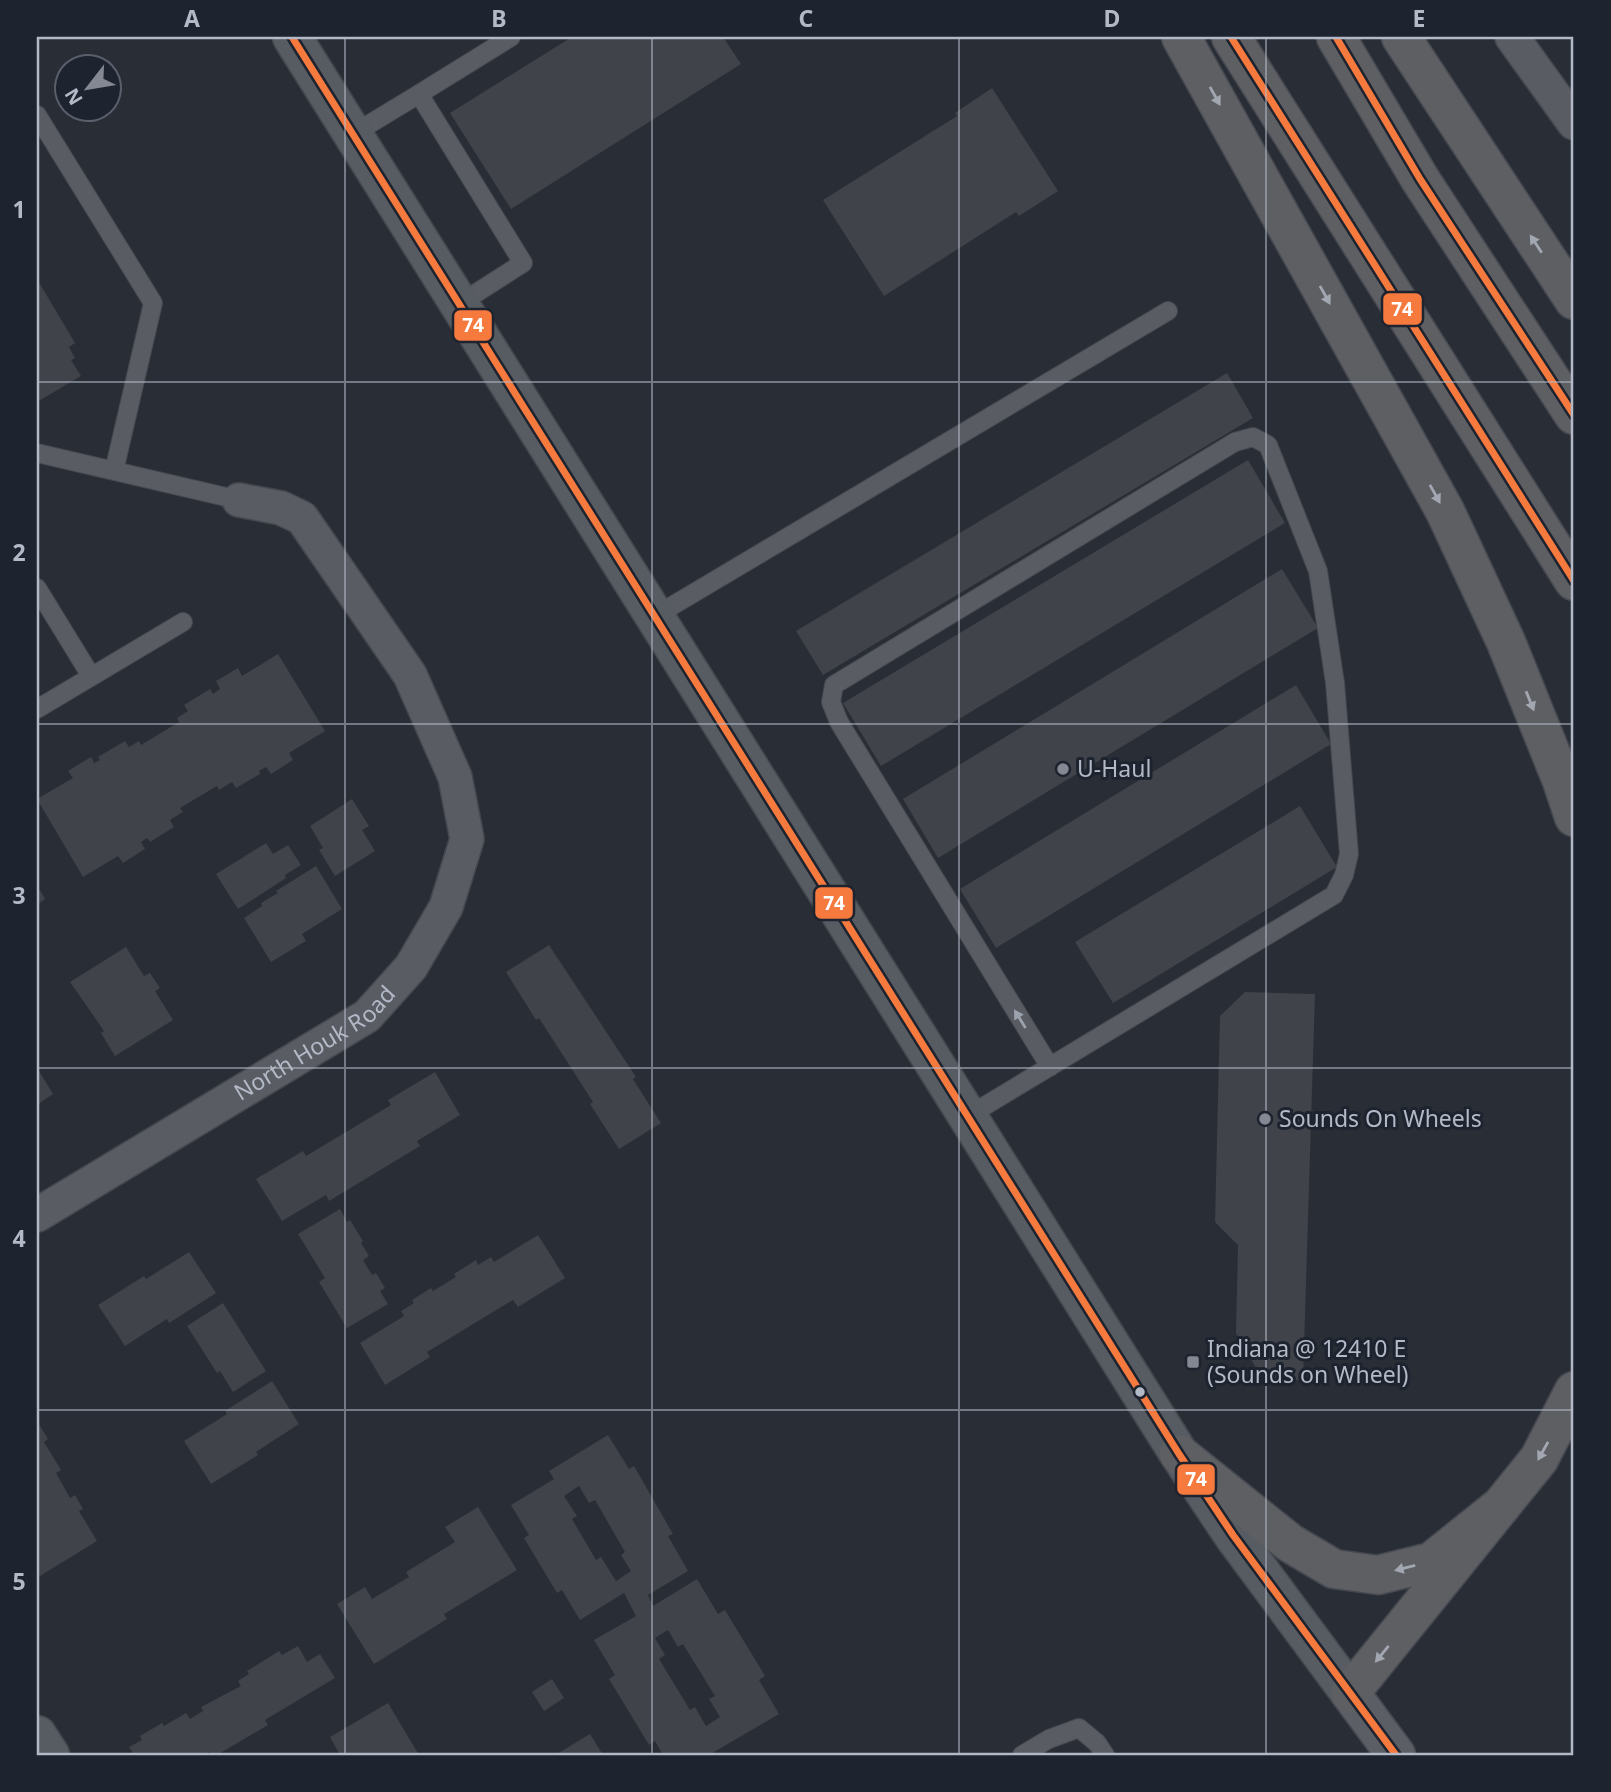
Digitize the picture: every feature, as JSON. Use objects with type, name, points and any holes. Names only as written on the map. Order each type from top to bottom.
[{"type":"highway","points":[[1181,37],[1445,511],[1506,642],[1574,817]]},
{"type":"highway","points":[[1231,37],[1574,581]]},
{"type":"highway","points":[[1336,37],[1420,179],[1574,415]]},
{"type":"highway","points":[[1401,37],[1574,300]]},
{"type":"highway","points":[[1350,1693],[1539,1459],[1574,1391]]},
{"type":"highway","points":[[1179,1454],[1290,1543],[1334,1569],[1378,1575],[1431,1562],[1502,1505]]},
{"type":"main road","points":[[292,37],[1179,1454],[1233,1535],[1396,1755]]},
{"type":"main road","points":[[37,1735],[50,1755]]},
{"type":"street","points":[[1513,37],[1574,123]]},
{"type":"street","name":"North Houk Road","points":[[37,1215],[367,1016],[411,967],[446,907],[467,839],[455,777],[410,675],[302,518],[281,508],[239,500]]},
{"type":"lane","points":[[353,134],[512,37]]},
{"type":"lane","points":[[419,94],[523,263],[459,304]]},
{"type":"lane","points":[[37,115],[153,303],[114,471]]},
{"type":"lane","points":[[655,616],[1168,312]]},
{"type":"lane","points":[[968,1116],[1050,1067],[1334,895],[1344,875],[1349,854],[1335,683],[1318,571],[1268,445],[1253,437],[1235,442],[834,685],[831,702],[839,722],[1050,1067]]},
{"type":"lane","points":[[37,453],[239,500]]},
{"type":"lane","points":[[37,588],[91,676]]},
{"type":"lane","points":[[37,709],[183,622]]},
{"type":"lane","points":[[1022,1755],[1049,1739],[1079,1728],[1097,1743],[1104,1755]]},
{"type":"building","points":[[572,37],[723,37],[741,64],[511,209],[450,113]]},
{"type":"building","points":[[992,88],[1058,191],[1019,216],[1016,212],[884,296],[823,200],[957,116],[955,113]]},
{"type":"building","points":[[37,279],[75,343],[69,347],[75,358],[71,360],[81,376],[37,402]]},
{"type":"building","points":[[1227,373],[1253,418],[823,675],[796,631]]},
{"type":"building","points":[[1248,460],[1285,523],[881,766],[843,703]]},
{"type":"building","points":[[1282,569],[1318,628],[938,858],[903,799]]},
{"type":"building","points":[[278,654],[325,731],[289,753],[293,760],[271,774],[266,767],[259,771],[260,774],[236,788],[232,782],[219,790],[217,786],[180,808],[183,812],[170,820],[174,827],[150,842],[147,838],[141,842],[145,849],[123,863],[118,856],[83,877],[37,799],[73,778],[68,771],[91,757],[94,763],[100,760],[98,757],[125,741],[129,747],[139,741],[141,745],[179,722],[177,718],[188,711],[184,705],[210,689],[213,694],[220,689],[216,681],[238,668],[242,676]]},
{"type":"building","points":[[1296,685],[1331,744],[996,948],[960,889]]},
{"type":"building","points":[[352,799],[369,826],[362,830],[375,851],[335,876],[319,850],[323,848],[310,826]]},
{"type":"building","points":[[1300,806],[1337,867],[1113,1003],[1075,942]]},
{"type":"building","points":[[266,843],[273,854],[288,845],[301,865],[238,909],[216,874]]},
{"type":"building","points":[[316,866],[342,909],[302,934],[306,941],[271,962],[244,918],[278,893],[276,891]]},
{"type":"building","points":[[37,885],[45,899],[37,905]]},
{"type":"building","points":[[549,945],[636,1077],[633,1079],[661,1123],[619,1149],[590,1104],[593,1102],[506,972]]},
{"type":"building","points":[[126,947],[144,976],[150,973],[160,988],[155,991],[173,1020],[115,1056],[101,1033],[104,1031],[70,982]]},
{"type":"building","name":"Sounds On Wheels","points":[[1245,992],[1315,994],[1303,1380],[1263,1380],[1236,1333],[1238,1245],[1215,1222],[1220,1016]]},
{"type":"building","points":[[39,1071],[53,1094],[37,1105],[37,1073]]},
{"type":"building","points":[[435,1072],[460,1115],[417,1141],[420,1146],[329,1201],[326,1195],[282,1221],[256,1179],[303,1151],[306,1156],[391,1105],[388,1100]]},
{"type":"building","points":[[340,1209],[363,1241],[361,1243],[369,1256],[363,1260],[372,1275],[376,1273],[385,1288],[380,1291],[388,1304],[347,1328],[319,1282],[325,1278],[298,1234]]},
{"type":"building","points":[[538,1235],[565,1278],[518,1307],[513,1300],[427,1352],[430,1357],[385,1385],[360,1343],[404,1316],[401,1311],[414,1303],[412,1300],[456,1277],[454,1274],[476,1260],[478,1265],[491,1257],[494,1262]]},
{"type":"building","points":[[189,1252],[216,1293],[169,1323],[167,1319],[125,1346],[98,1305]]},
{"type":"building","points":[[223,1303],[266,1371],[233,1392],[220,1371],[217,1373],[187,1326]]},
{"type":"building","points":[[272,1381],[299,1424],[256,1452],[258,1455],[211,1484],[184,1441]]},
{"type":"building","points":[[37,1421],[48,1439],[44,1442],[61,1470],[56,1473],[70,1498],[75,1495],[83,1509],[79,1511],[97,1541],[40,1576],[37,1571]]},
{"type":"building","points":[[608,1435],[629,1469],[634,1466],[673,1534],[668,1536],[688,1571],[648,1595],[653,1606],[697,1579],[718,1614],[725,1610],[765,1676],[759,1680],[779,1714],[709,1755],[663,1755],[655,1741],[649,1745],[609,1679],[615,1675],[594,1640],[636,1616],[624,1593],[580,1620],[562,1590],[557,1593],[524,1538],[529,1535],[511,1505],[554,1479],[549,1471]],"holes":[[[579,1486],[589,1503],[595,1500],[625,1552],[621,1555],[631,1571],[616,1581],[601,1557],[596,1560],[572,1519],[577,1516],[564,1496]],[[668,1630],[678,1647],[683,1644],[715,1696],[709,1699],[720,1717],[706,1726],[695,1707],[690,1710],[659,1659],[665,1655],[655,1638]]]},
{"type":"building","points":[[478,1507],[517,1570],[444,1614],[447,1619],[374,1664],[337,1604],[365,1587],[372,1599],[409,1577],[406,1572],[455,1542],[445,1527]]},
{"type":"building","points":[[298,1646],[307,1662],[320,1654],[335,1678],[265,1720],[268,1725],[217,1755],[210,1755],[209,1752],[203,1755],[134,1755],[129,1747],[142,1740],[140,1736],[186,1713],[190,1719],[203,1711],[201,1707],[241,1686],[238,1681],[249,1674],[247,1671],[279,1651],[282,1655]]},
{"type":"building","points":[[552,1679],[564,1698],[544,1711],[532,1692]]},
{"type":"building","points":[[388,1703],[419,1755],[340,1755],[330,1737]]},
{"type":"building","points":[[590,1734],[603,1755],[555,1755]]},
{"type":"transit line","name":"74","points":[[292,37],[1179,1454],[1233,1535],[1396,1755]]},
{"type":"transit line","name":"74","points":[[1231,37],[1574,581]]},
{"type":"transit line","name":"74","points":[[1336,37],[1420,179],[1574,415]]},
{"type":"place","name":"U-Haul","points":[[1063,769]]},
{"type":"place","name":"Sounds On Wheels","points":[[1265,1119]]},
{"type":"place","name":"Indiana @ 12410 E (Sounds on Wheel)","points":[[1193,1362]]}]
